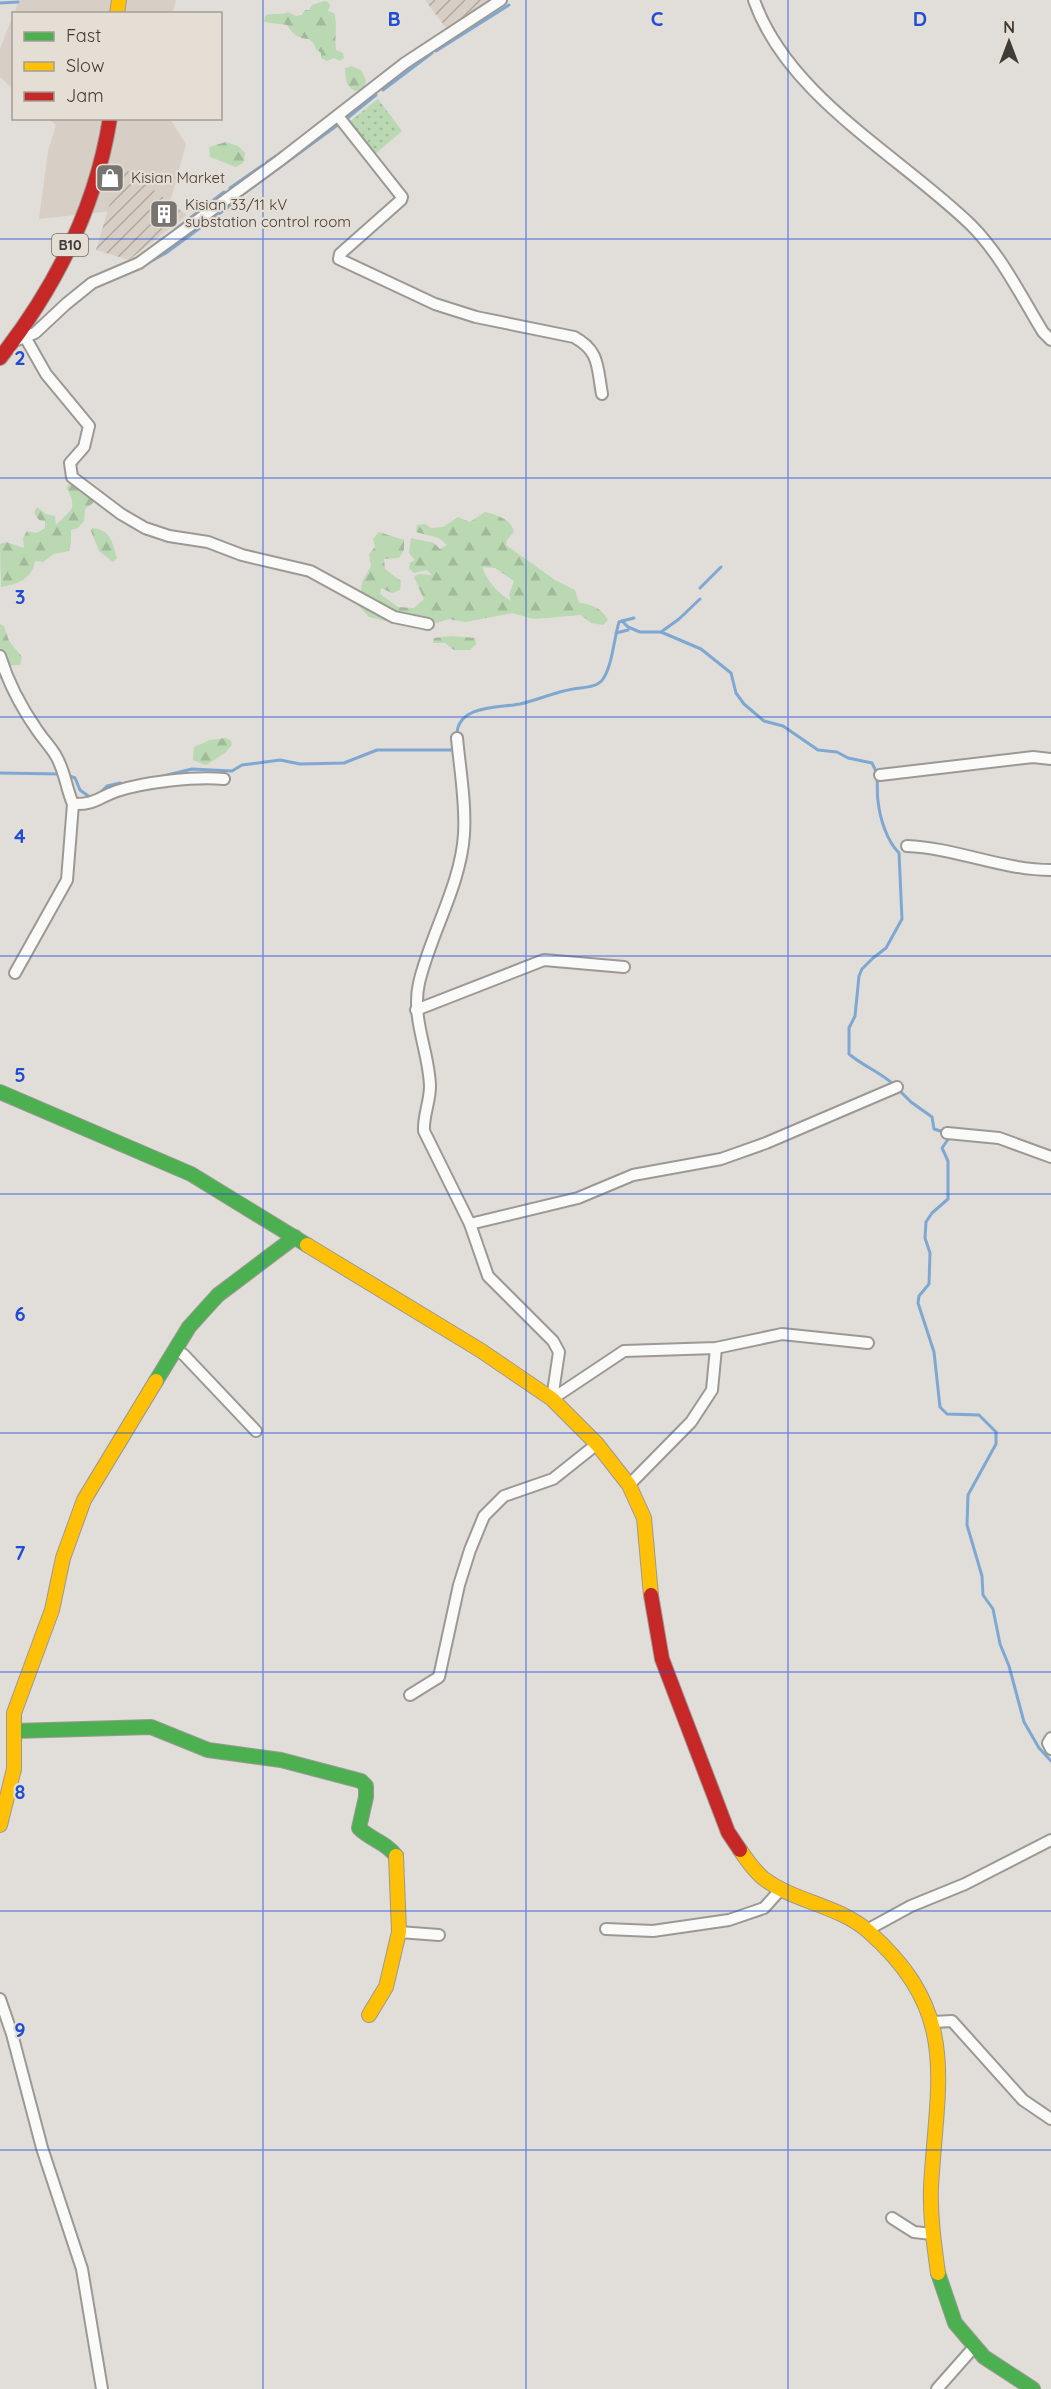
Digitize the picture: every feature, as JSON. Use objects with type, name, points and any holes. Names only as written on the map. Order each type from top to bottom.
[{"type":"main road","name":"B10","points":[[0,358],[19,339],[48,288],[84,214],[100,166],[110,120]]},
{"type":"main road","points":[[0,1092],[191,1174],[480,1350],[552,1399],[597,1444],[628,1485],[644,1518],[652,1605],[662,1659],[700,1764],[729,1832],[762,1877],[781,1889],[843,1915],[867,1930],[890,1953],[915,1984],[933,2022],[939,2057],[939,2094],[931,2188],[932,2234],[939,2277],[955,2323],[984,2357],[1033,2389]]},
{"type":"main road","points":[[0,1825],[14,1769],[14,1713],[52,1610],[63,1558],[84,1500],[189,1327],[218,1295],[295,1237]]},
{"type":"main road","points":[[15,1731],[151,1727],[208,1750],[281,1760],[361,1780],[366,1786],[366,1797],[359,1828],[367,1836],[388,1845],[396,1855],[399,1932],[386,1987],[369,2015]]},
{"type":"street","points":[[428,624],[394,617],[310,571],[242,555],[208,542],[169,536],[145,528],[97,496],[72,477],[70,463],[84,447],[89,426],[19,339],[35,333],[88,286],[139,262],[338,116],[426,48],[501,0]]},
{"type":"street","points":[[754,0],[767,33],[806,83],[972,226],[993,252],[1043,332],[1051,340]]},
{"type":"street","points":[[338,116],[402,196],[401,200],[340,254],[339,259],[435,304],[476,317],[574,337],[588,345],[594,353],[602,394]]},
{"type":"street","points":[[0,656],[6,675],[21,704],[56,756],[74,804],[67,880],[15,973]]},
{"type":"street","points":[[457,738],[464,835],[453,886],[419,982],[416,1010],[430,1084],[428,1109],[423,1121],[424,1131],[470,1224],[488,1276],[553,1341],[559,1352],[552,1399]]},
{"type":"street","points":[[880,775],[1033,757],[1051,759]]},
{"type":"street","points":[[74,804],[88,805],[118,791],[148,784],[204,777],[224,779]]},
{"type":"street","points":[[907,846],[927,847],[1013,867],[1051,870]]},
{"type":"street","points":[[416,1010],[544,960],[624,967]]},
{"type":"street","points":[[470,1224],[578,1198],[633,1175],[721,1159],[766,1143],[897,1087]]},
{"type":"street","points":[[947,1134],[999,1138],[1051,1157]]},
{"type":"street","points":[[552,1399],[624,1351],[716,1347],[782,1334],[868,1344]]},
{"type":"street","points":[[628,1485],[691,1422],[712,1390],[716,1347]]},
{"type":"street","points":[[175,1348],[256,1431]]},
{"type":"street","points":[[410,1695],[439,1677],[459,1585],[484,1516],[504,1496],[553,1479],[597,1444]]},
{"type":"street","points":[[1051,1738],[1048,1743],[1051,1749]]},
{"type":"street","points":[[867,1930],[911,1906],[965,1884],[1051,1840]]},
{"type":"street","points":[[606,1929],[652,1931],[729,1920],[764,1908],[781,1889]]},
{"type":"street","points":[[399,1932],[439,1935]]},
{"type":"street","points":[[0,1999],[12,2034],[42,2148],[82,2270],[102,2389]]},
{"type":"street","points":[[933,2022],[952,2021],[1023,2100],[1051,2119]]},
{"type":"street","points":[[892,2218],[914,2232],[932,2234]]},
{"type":"street","points":[[938,2389],[975,2346]]},
{"type":"shaded area","points":[[19,0],[176,0],[172,12],[15,12]]},
{"type":"shaded area","points":[[425,0],[489,0],[446,28]]},
{"type":"shaded area","points":[[12,18],[12,88],[0,77],[0,49]]},
{"type":"shaded area","name":"Kisian Market","points":[[50,120],[171,120],[186,144],[169,205],[39,219],[48,151],[56,125]]},
{"type":"shaded area","points":[[121,166],[187,215],[129,260],[96,250]]},
{"type":"green space","points":[[324,1],[330,6],[328,11],[334,13],[336,50],[343,53],[344,58],[340,61],[334,58],[327,61],[321,58],[321,53],[309,39],[296,35],[287,25],[264,22],[265,16],[271,14],[288,12],[296,16],[302,15],[312,5]]},
{"type":"green space","points":[[351,66],[361,70],[366,80],[364,89],[355,91],[348,84],[345,68]]},
{"type":"green space","points":[[378,99],[402,131],[374,155],[348,123]]},
{"type":"green space","points":[[226,142],[238,146],[245,153],[244,162],[236,167],[210,157],[209,147]]},
{"type":"green space","points":[[70,481],[94,497],[93,503],[85,509],[84,521],[78,528],[71,530],[69,551],[54,554],[43,562],[35,561],[31,572],[23,580],[1,587],[0,544],[6,542],[24,548],[23,538],[27,531],[37,533],[45,528],[45,521],[39,520],[34,513],[37,507],[46,514],[55,516],[56,525],[71,509],[72,501],[67,488]]},
{"type":"green space","points":[[485,512],[507,521],[514,532],[506,545],[555,580],[575,590],[579,603],[596,608],[608,620],[603,625],[591,623],[581,615],[534,619],[512,613],[465,622],[449,619],[437,623],[422,618],[413,627],[369,617],[359,606],[362,582],[371,566],[369,554],[375,547],[373,539],[379,532],[404,540],[404,550],[399,558],[384,559],[385,569],[401,581],[400,590],[392,593],[381,588],[380,594],[398,607],[414,608],[424,599],[414,577],[418,574],[432,575],[427,570],[414,573],[409,568],[410,563],[415,560],[409,553],[411,538],[434,543],[440,549],[447,545],[439,538],[416,532],[417,525],[425,524],[431,528],[443,527],[458,517],[470,522]],"holes":[[[482,567],[495,568],[514,581],[509,595],[511,601],[494,587]]]},
{"type":"green space","points":[[92,528],[104,531],[110,538],[117,558],[113,562],[99,551],[91,531]]},
{"type":"green space","points":[[0,624],[4,626],[9,641],[22,657],[20,665],[0,666]]},
{"type":"green space","points":[[451,636],[475,638],[476,644],[470,650],[454,650],[445,643],[433,643],[434,638]]},
{"type":"green space","points":[[226,738],[231,741],[232,745],[225,753],[206,765],[193,760],[194,747],[210,740]]},
{"type":"waterway","points":[[0,3],[18,2]]},
{"type":"waterway","points":[[436,51],[509,5]]},
{"type":"waterway","points":[[383,90],[432,53]]},
{"type":"waterway","points":[[345,120],[376,95]]},
{"type":"waterway","points":[[242,195],[339,124]]},
{"type":"waterway","points":[[267,162],[285,150]]},
{"type":"waterway","points":[[230,188],[263,165]]},
{"type":"waterway","points":[[176,229],[224,192]]},
{"type":"waterway","points":[[146,264],[166,253],[231,205]]},
{"type":"waterway","points":[[143,254],[164,238]]},
{"type":"waterway","points":[[700,588],[721,567]]},
{"type":"waterway","points":[[661,632],[700,599]]},
{"type":"waterway","points":[[622,621],[634,618]]},
{"type":"waterway","points":[[457,735],[459,725],[471,713],[520,704],[566,690],[594,686],[600,682],[609,667],[619,622],[622,621],[628,627],[640,632],[661,632],[701,649],[731,673],[736,693],[744,704],[764,721],[783,726],[818,750],[837,752],[848,758],[872,763],[877,777],[882,822],[899,853],[902,919],[886,948],[862,969],[859,976],[855,1016],[849,1028],[849,1054],[893,1084]]},
{"type":"waterway","points":[[616,633],[628,630]]},
{"type":"waterway","points":[[159,777],[192,769],[232,771],[242,765],[280,760],[300,764],[344,763],[377,750],[451,750],[454,747]]},
{"type":"waterway","points":[[0,773],[61,774]]},
{"type":"waterway","points":[[67,775],[75,778],[80,790],[91,798]]},
{"type":"waterway","points":[[97,796],[107,786],[120,783],[124,785]]},
{"type":"waterway","points":[[898,1089],[932,1117],[934,1129],[947,1133],[949,1138],[942,1148],[948,1161],[948,1199],[932,1213],[926,1222],[925,1238],[930,1253],[929,1284],[919,1296],[918,1303],[934,1352],[940,1407],[947,1414],[979,1415],[996,1432],[996,1444],[968,1495],[967,1525],[982,1576],[983,1595],[993,1609],[1000,1644],[1009,1666],[1024,1722],[1039,1748],[1051,1761]]},
{"type":"traffic: fast","points":[[0,1092],[191,1174],[307,1245]]},
{"type":"traffic: fast","points":[[156,1381],[189,1327],[218,1295],[295,1237]]},
{"type":"traffic: fast","points":[[15,1731],[151,1727],[208,1750],[281,1760],[361,1781],[366,1786],[366,1797],[359,1828],[388,1847],[396,1856]]},
{"type":"traffic: fast","points":[[938,2273],[955,2323],[984,2357],[1033,2389]]},
{"type":"traffic: slow","points":[[117,12],[119,0]]},
{"type":"traffic: slow","points":[[307,1245],[480,1350],[552,1399],[597,1444],[629,1485],[644,1518],[651,1595]]},
{"type":"traffic: slow","points":[[0,1825],[14,1769],[14,1713],[52,1610],[63,1558],[84,1500],[156,1381]]},
{"type":"traffic: slow","points":[[740,1850],[760,1875],[775,1886],[843,1915],[868,1931],[898,1961],[918,1990],[930,2020],[937,2049],[937,2113],[931,2198],[938,2273]]},
{"type":"traffic: slow","points":[[369,2015],[386,1987],[399,1932],[396,1856]]},
{"type":"traffic: jam","points":[[0,358],[55,275],[84,215],[104,151],[110,120]]},
{"type":"traffic: jam","points":[[651,1595],[662,1659],[728,1832],[740,1850]]},
{"type":"place","name":"Kisian Market","points":[[110,178]]},
{"type":"place","name":"Kisian 33/11 kV substation control room","points":[[164,214]]}]
